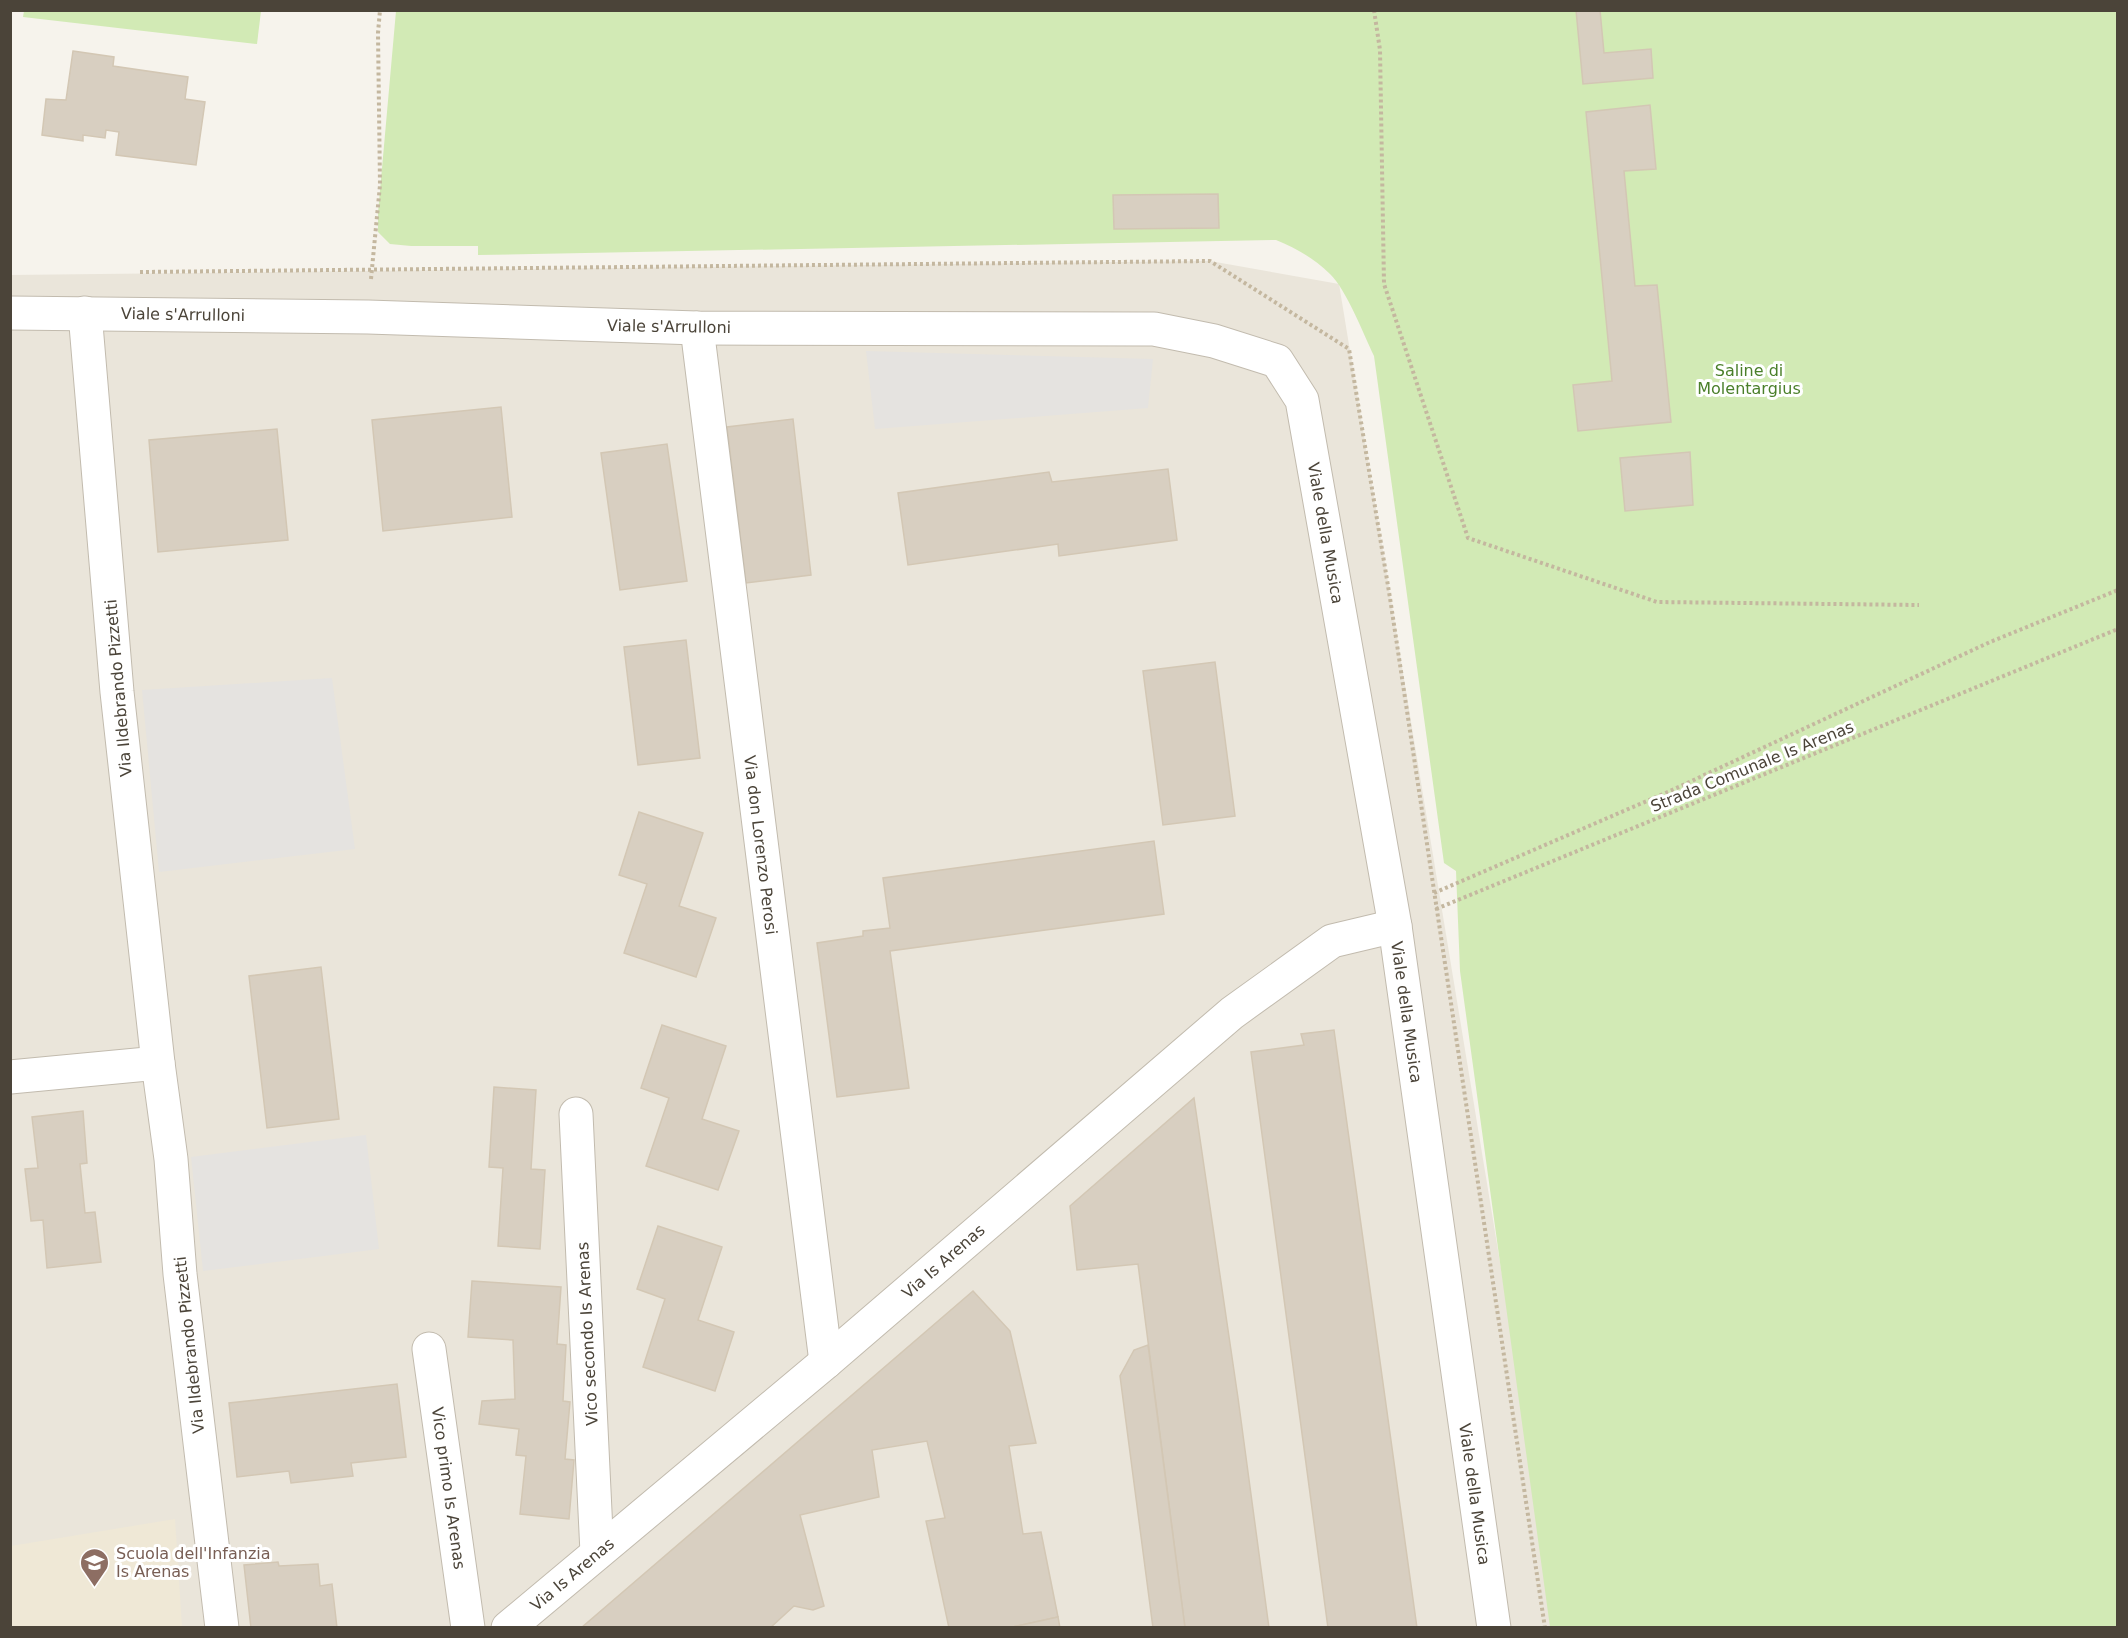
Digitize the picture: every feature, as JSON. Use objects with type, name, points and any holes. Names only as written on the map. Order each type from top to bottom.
[{"type":"street","name":"Viale s'Arrulloni","points":[[10,313],[368,317],[697,327],[1154,329],[1214,341],[1277,361],[1302,400]]},
{"type":"street","name":"Via Ildebrando Pizzetti","points":[[85,313],[117,692],[158,1063],[171,1159],[180,1274],[222,1628]]},
{"type":"street","name":"Via don Lorenzo Perosi","points":[[697,327],[826,1362]]},
{"type":"street","name":"Viale della Musica","points":[[1302,400],[1395,926],[1494,1628]]},
{"type":"street","name":"Via Is Arenas","points":[[508,1628],[826,1362],[1232,1013],[1332,941],[1395,926]]},
{"type":"street","points":[[10,1077],[158,1063]]},
{"type":"street","name":"Vico secondo Is Arenas","points":[[576,1114],[597,1553]]},
{"type":"street","name":"Vico primo Is Arenas","points":[[429,1349],[468,1628]]},
{"type":"path","points":[[368,317],[380,185],[378,33],[380,10]]},
{"type":"path","points":[[1374,10],[1380,50],[1384,284],[1468,538],[1657,602],[1919,605]]},
{"type":"path","points":[[139,272],[1210,261],[1349,349],[1390,598],[1545,1628]]},
{"type":"path","points":[[1434,893],[1670,791],[1990,642],[2118,590]]},
{"type":"path","name":"Strada Comunale Is Arenas","points":[[1395,926],[2118,629]]},
{"type":"shaded area","points":[[1210,261],[1339,284],[1560,1627],[11,1627],[10,275]]},
{"type":"shaded area","points":[[866,351],[1153,359],[1148,408],[875,429]]},
{"type":"shaded area","points":[[332,678],[355,849],[159,872],[142,690]]},
{"type":"shaded area","points":[[366,1135],[379,1249],[203,1271],[191,1157]]},
{"type":"shaded area","name":"Scuola dell'Infanzia Is Arenas","points":[[175,1519],[182,1627],[11,1627],[11,1546]]},
{"type":"green space","points":[[261,10],[257,44],[23,17],[24,11]]},
{"type":"green space","name":"Saline di Molentargius","points":[[396,11],[2117,11],[2117,1627],[1550,1627],[1460,971],[1456,871],[1444,863],[1374,356],[1348,301],[1330,274],[1305,254],[1276,240],[478,255],[478,246],[390,244],[378,232],[378,213]]},
{"type":"building","points":[[1576,10],[1600,10],[1604,53],[1651,49],[1653,78],[1583,84]]},
{"type":"building","points":[[73,51],[114,57],[113,66],[188,77],[185,99],[205,102],[196,165],[116,155],[119,132],[106,130],[105,138],[83,135],[83,141],[42,135],[46,99],[66,100]]},
{"type":"building","points":[[1650,105],[1656,169],[1624,171],[1635,286],[1657,285],[1671,422],[1578,431],[1573,385],[1612,381],[1586,112]]},
{"type":"building","points":[[1218,194],[1219,228],[1114,229],[1113,195]]},
{"type":"building","points":[[501,407],[512,517],[383,531],[372,420]]},
{"type":"building","points":[[793,419],[811,575],[746,583],[727,427]]},
{"type":"building","points":[[277,429],[288,540],[158,552],[149,440]]},
{"type":"building","points":[[667,444],[687,581],[620,590],[601,453]]},
{"type":"building","points":[[1690,452],[1693,505],[1625,511],[1620,458]]},
{"type":"building","points":[[1168,469],[1177,540],[1059,556],[1058,544],[908,565],[898,493],[1049,472],[1052,482]]},
{"type":"building","points":[[686,640],[700,758],[638,765],[624,647]]},
{"type":"building","points":[[1215,662],[1235,816],[1163,825],[1143,671]]},
{"type":"building","points":[[639,812],[703,833],[679,906],[716,918],[696,977],[624,953],[647,884],[619,875]]},
{"type":"building","points":[[1154,841],[1164,914],[890,951],[909,1088],[837,1097],[817,943],[863,936],[863,931],[890,928],[883,878]]},
{"type":"building","points":[[321,967],[339,1119],[267,1128],[249,976]]},
{"type":"building","points":[[662,1025],[726,1046],[702,1119],[739,1131],[718,1190],[646,1166],[669,1098],[641,1088]]},
{"type":"building","points":[[1334,1030],[1417,1628],[1328,1628],[1251,1052],[1304,1045],[1301,1034]]},
{"type":"building","points":[[494,1087],[536,1090],[531,1169],[545,1170],[540,1249],[498,1246],[503,1168],[489,1167]]},
{"type":"building","points":[[1194,1098],[1269,1628],[1185,1628],[1138,1264],[1077,1270],[1070,1206]]},
{"type":"building","points":[[83,1111],[87,1163],[80,1164],[85,1213],[95,1212],[101,1262],[47,1268],[43,1220],[31,1221],[25,1169],[38,1168],[32,1117]]},
{"type":"building","points":[[658,1226],[722,1247],[698,1320],[734,1332],[715,1391],[643,1367],[665,1299],[637,1289]]},
{"type":"building","points":[[472,1281],[561,1287],[557,1344],[566,1345],[563,1401],[570,1402],[565,1459],[574,1460],[569,1519],[520,1514],[526,1456],[516,1455],[519,1429],[479,1424],[482,1401],[515,1399],[513,1340],[468,1337]]},
{"type":"building","points":[[973,1291],[1010,1331],[1036,1443],[1009,1446],[1023,1534],[1041,1532],[1058,1617],[1008,1628],[949,1628],[926,1521],[945,1518],[927,1441],[872,1450],[879,1497],[800,1515],[824,1606],[813,1610],[794,1606],[770,1628],[581,1628]]},
{"type":"building","points":[[1148,1345],[1185,1628],[1153,1628],[1120,1376],[1134,1350]]},
{"type":"building","points":[[397,1384],[406,1457],[351,1463],[353,1476],[291,1483],[289,1471],[237,1477],[229,1403]]},
{"type":"building","points":[[278,1562],[279,1566],[318,1564],[320,1586],[332,1584],[337,1628],[251,1628],[244,1565]]},
{"type":"building","points":[[1058,1617],[1060,1628],[1008,1628]]},
{"type":"place","name":"Scuola dell'Infanzia Is Arenas","points":[[95,1588]]}]
